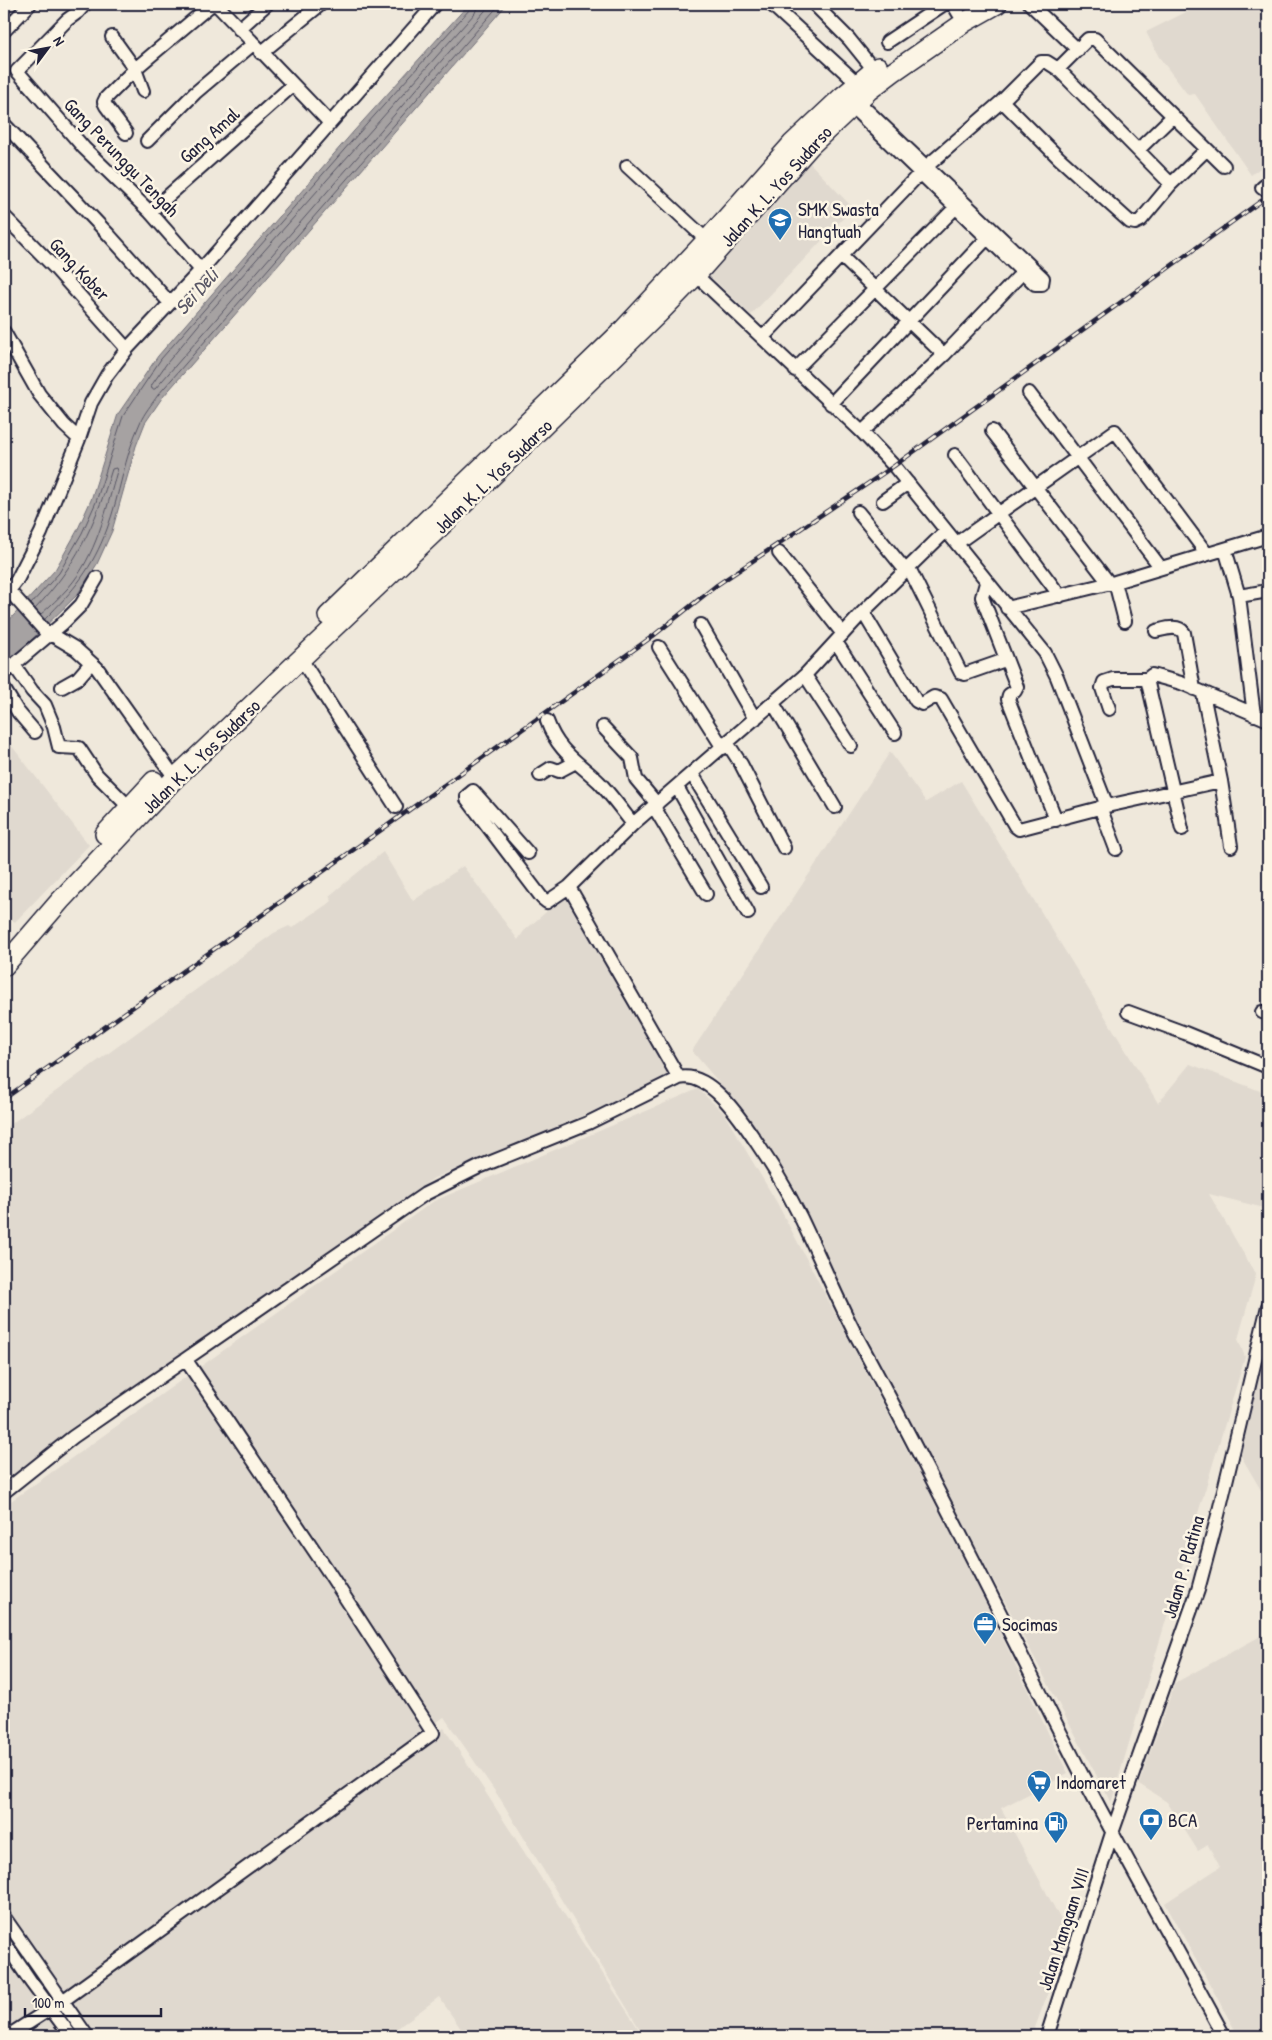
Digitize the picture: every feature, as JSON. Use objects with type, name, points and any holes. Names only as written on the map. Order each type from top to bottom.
[{"type":"highway","name":"Jalan K. L. Yos Sudarso","points":[[4,966],[171,773],[301,642],[712,245],[811,145],[872,67],[921,36],[952,7],[976,4]]},
{"type":"highway","name":"Jalan K. L. Yos Sudarso","points":[[851,96],[997,4]]},
{"type":"highway","name":"Jalan K. L. Yos Sudarso","points":[[4,950],[130,807],[301,659],[443,524],[696,275],[712,245]]},
{"type":"street","points":[[4,31],[30,4]]},
{"type":"street","name":"Gang Perunggu Tengah","points":[[86,4],[67,20],[17,71],[84,148],[150,212],[201,270]]},
{"type":"street","points":[[126,133],[104,102],[113,90],[135,70],[212,4]]},
{"type":"street","points":[[216,4],[330,123]]},
{"type":"street","points":[[239,29],[268,4]]},
{"type":"street","points":[[147,141],[195,93],[321,4]]},
{"type":"street","points":[[171,773],[96,668],[76,649],[47,632],[8,593],[41,533],[99,385],[127,349],[201,270],[435,4]]},
{"type":"street","points":[[770,4],[851,96],[923,170],[991,235],[1043,278],[1044,281],[1039,285],[1036,284],[991,235]]},
{"type":"street","points":[[814,4],[830,19],[872,67]]},
{"type":"street","points":[[1030,4],[1078,50]]},
{"type":"street","points":[[887,42],[952,7]]},
{"type":"street","points":[[112,37],[135,70],[143,91]]},
{"type":"street","points":[[1058,70],[1088,38],[1095,39],[1224,166]]},
{"type":"street","points":[[762,337],[842,257],[923,170],[1002,101],[1041,62],[1047,62],[1058,70],[1172,184]]},
{"type":"street","name":"Gang Amal","points":[[150,212],[293,85]]},
{"type":"street","points":[[1002,101],[1059,158],[1130,222],[1135,223],[1141,220],[1172,184],[1206,150]]},
{"type":"street","points":[[1138,150],[1173,116]]},
{"type":"street","points":[[4,124],[170,302]]},
{"type":"street","points":[[627,166],[712,245]]},
{"type":"street","points":[[796,370],[959,204]]},
{"type":"street","name":"Gang Kober","points":[[4,216],[55,268],[127,349]]},
{"type":"street","points":[[831,404],[991,235]]},
{"type":"street","points":[[842,257],[944,355]]},
{"type":"street","points":[[862,432],[944,355],[1023,272]]},
{"type":"street","points":[[696,275],[862,432],[908,483],[1052,664],[1103,806],[1116,849]]},
{"type":"street","points":[[4,332],[39,394],[64,425],[79,439]]},
{"type":"street","points":[[1029,393],[1161,568]]},
{"type":"street","points":[[992,431],[1112,582],[1125,621]]},
{"type":"street","points":[[957,543],[1115,431],[1207,554]]},
{"type":"street","points":[[955,455],[1060,596]]},
{"type":"street","points":[[883,501],[908,483]]},
{"type":"street","points":[[858,512],[907,570],[961,673],[966,674],[1005,660]]},
{"type":"street","points":[[528,853],[473,791],[467,796],[542,898],[547,902],[551,901],[569,887],[633,824],[805,675],[863,612],[946,531]]},
{"type":"street","points":[[1007,608],[1112,582],[1268,536]]},
{"type":"street","points":[[1225,549],[1239,596],[1254,715]]},
{"type":"street","points":[[779,553],[840,638],[895,733]]},
{"type":"street","points":[[4,673],[47,632],[81,605],[97,578]]},
{"type":"street","points":[[986,583],[982,597],[1005,660],[1017,686],[1016,691],[1009,695],[1008,698],[1056,820]]},
{"type":"street","points":[[1239,596],[1268,592]]},
{"type":"street","points":[[863,612],[916,701],[922,704],[934,697],[941,699],[1015,826],[1019,829],[1103,806],[1221,781]]},
{"type":"street","points":[[701,625],[755,719]]},
{"type":"street","points":[[1156,631],[1178,627],[1184,633],[1221,781],[1232,846]]},
{"type":"street","points":[[659,647],[725,746],[741,764],[784,848]]},
{"type":"street","points":[[301,659],[396,807]]},
{"type":"street","points":[[62,687],[78,678],[91,663]]},
{"type":"street","points":[[14,664],[44,705],[59,747],[79,748],[97,774],[130,807]]},
{"type":"street","points":[[805,675],[851,746]]},
{"type":"street","points":[[1109,709],[1102,688],[1104,682],[1113,678],[1147,679],[1152,675],[1268,720]]},
{"type":"street","points":[[1147,679],[1182,829]]},
{"type":"street","points":[[4,689],[18,712],[35,732]]},
{"type":"street","points":[[773,703],[835,807]]},
{"type":"street","points":[[547,721],[553,737],[559,746],[600,783],[633,824]]},
{"type":"street","points":[[602,727],[632,758],[636,779],[655,805],[706,894]]},
{"type":"street","points":[[540,776],[551,768],[559,771],[576,762]]},
{"type":"street","points":[[692,774],[762,887]]},
{"type":"street","points":[[676,787],[748,913]]},
{"type":"street","points":[[569,887],[679,1078]]},
{"type":"street","points":[[1128,1012],[1268,1067]]},
{"type":"street","points":[[4,1492],[73,1437],[425,1194],[479,1167],[588,1123],[679,1078],[687,1077],[697,1080],[719,1094],[745,1125],[772,1166],[814,1244],[841,1308],[904,1422],[1112,1833],[1224,2036]]},
{"type":"street","name":"Jalan P. Platina","points":[[1112,1833],[1198,1590],[1218,1516],[1267,1312]]},
{"type":"street","points":[[8,2036],[56,2005],[433,1733],[326,1568],[186,1360]]},
{"type":"street","name":"Jalan Mangaan VIII","points":[[1047,2036],[1112,1833]]},
{"type":"street","points":[[4,1917],[56,2005],[71,2036]]},
{"type":"street","points":[[4,1942],[56,2005],[86,2036]]},
{"type":"shaded area","points":[[1202,4],[1268,4],[1268,162],[1251,175],[1195,94],[1188,95],[1159,57],[1146,32]]},
{"type":"shaded area","name":"SMK Swasta Hangtuah","points":[[808,161],[853,208],[751,315],[709,275]]},
{"type":"shaded area","points":[[4,736],[89,845],[15,922],[4,914]]},
{"type":"shaded area","points":[[890,752],[926,802],[961,781],[1158,1103],[1190,1064],[1268,1094],[1268,1209],[1209,1194],[1256,1275],[1238,1339],[1245,1357],[1111,1803],[751,1120],[692,1051]]},
{"type":"shaded area","points":[[383,852],[413,901],[463,866],[518,940],[524,931],[567,894],[671,1076],[580,1117],[434,1178],[4,1483],[4,1129],[274,933],[289,926],[292,928],[332,901],[329,896]]},
{"type":"shaded area","points":[[698,1089],[723,1112],[776,1201],[963,1556],[1068,1774],[1001,1808],[1069,1935],[1032,2036],[644,2036],[501,1800],[444,1717],[70,1988],[77,1996],[444,1728],[643,2036],[466,2036],[439,1997],[387,2036],[4,2036],[4,1506],[434,1201]]},
{"type":"shaded area","points":[[1268,1336],[1268,1502],[1238,1451]]},
{"type":"shaded area","points":[[1268,1632],[1268,2036],[1239,2036],[1165,1903],[1220,1867],[1208,1845],[1198,1851],[1167,1802],[1139,1784],[1175,1683]]},
{"type":"water","points":[[469,4],[507,4],[162,398],[145,423],[136,446],[112,531],[97,564],[77,595],[4,664],[4,626],[55,570],[77,531],[91,500],[118,414],[158,356],[354,131]]},
{"type":"railway","points":[[4,1099],[653,636],[717,585],[894,466],[1268,196]]},
{"type":"place","name":"SMK Swasta Hangtuah","points":[[780,241]]},
{"type":"place","name":"Socimas","points":[[985,1645]]},
{"type":"place","name":"Indomaret","points":[[1039,1803]]},
{"type":"place","name":"BCA","points":[[1151,1841]]},
{"type":"place","name":"Pertamina","points":[[1056,1844]]},
{"type":"water label","name":"Sei Deli","points":[[196,291]]}]
